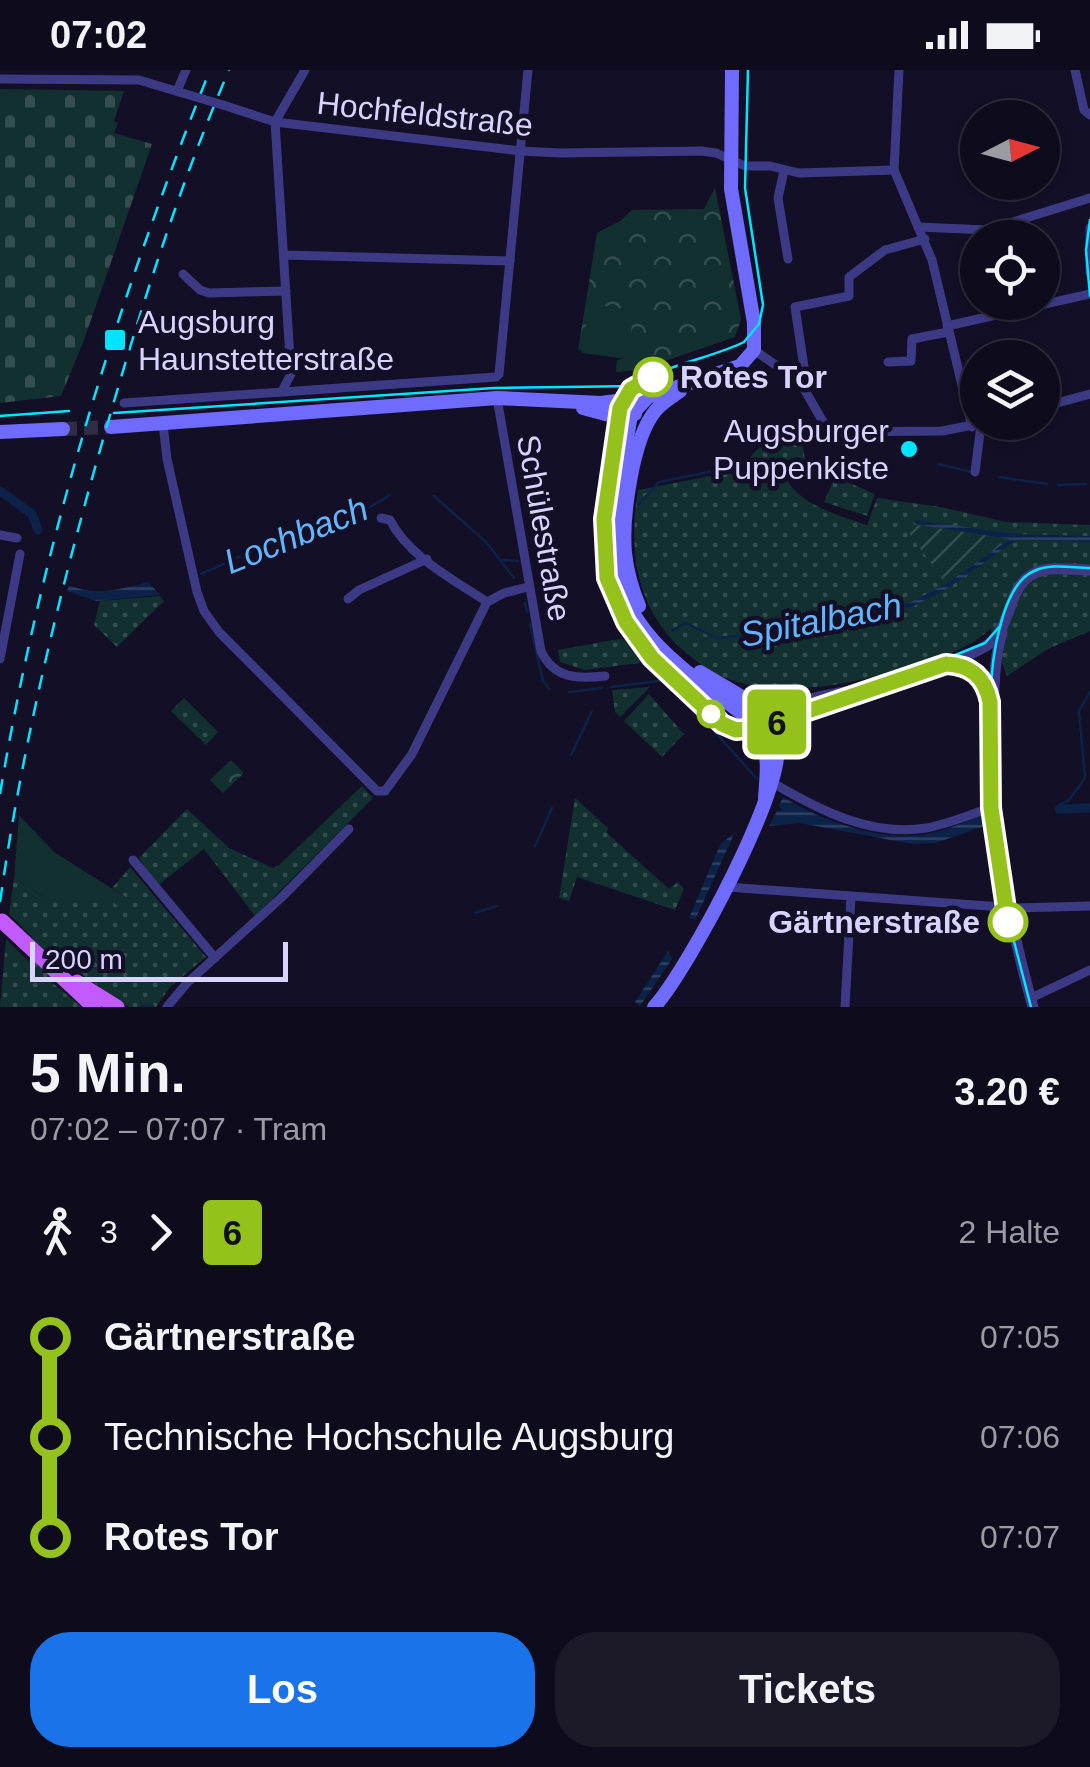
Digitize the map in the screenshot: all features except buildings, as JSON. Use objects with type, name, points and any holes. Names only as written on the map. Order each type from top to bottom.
[{"type":"main road","points":[[560,400],[598,413],[630,415],[685,387],[740,366],[754,350],[754,323],[729,158],[732,70]]},
{"type":"main road","points":[[111,427],[497,398],[652,404]]},
{"type":"main road","points":[[610,403],[630,415],[641,438]]},
{"type":"main road","points":[[652,404],[641,438],[625,528],[626,560],[638,605],[651,628],[680,658],[742,704],[769,737],[765,798]]},
{"type":"main road","points":[[630,415],[614,534],[619,582],[639,624],[654,644],[766,721],[778,764],[727,887],[658,1004]]},
{"type":"main road","points":[[0,432],[63,429]]},
{"type":"main road","points":[[2,921],[94,1007]]},
{"type":"main road","points":[[40,958],[117,1007]]},
{"type":"street","points":[[178,91],[186,70]]},
{"type":"street","points":[[282,392],[291,374],[275,122],[304,70]]},
{"type":"street","points":[[124,403],[492,379],[499,374],[528,70]]},
{"type":"street","points":[[899,70],[894,170],[925,239],[960,364]]},
{"type":"street","points":[[1075,70],[1084,110],[1090,115]]},
{"type":"street","name":"Hochfeldstraße","points":[[0,79],[139,75],[275,122],[520,151],[560,154],[701,150],[744,166],[784,171],[894,170]]},
{"type":"street","points":[[784,171],[778,198],[788,259]]},
{"type":"street","points":[[918,227],[987,230],[1090,198]]},
{"type":"street","points":[[1090,228],[1090,273]]},
{"type":"street","points":[[800,382],[804,368],[794,307],[849,296],[849,278],[873,259],[885,250],[925,239]]},
{"type":"street","points":[[284,255],[510,260]]},
{"type":"street","points":[[183,274],[204,292],[286,291]]},
{"type":"street","points":[[888,362],[912,361],[912,339],[1090,294]]},
{"type":"street","points":[[754,350],[800,382],[829,432],[960,429]]},
{"type":"street","points":[[1060,402],[1090,394]]},
{"type":"street","name":"Schülestraße","points":[[497,398],[537,638],[548,664],[571,678],[605,676]]},
{"type":"street","points":[[163,424],[166,459],[197,592],[206,614],[360,776],[382,792],[412,754],[487,602],[504,592],[528,586]]},
{"type":"street","points":[[975,472],[979,440]]},
{"type":"street","points":[[385,519],[398,536],[487,602]]},
{"type":"street","points":[[0,535],[16,538]]},
{"type":"street","points":[[0,659],[20,554]]},
{"type":"street","points":[[348,599],[358,590],[427,559]]},
{"type":"street","points":[[1090,570],[1049,569],[1032,574],[1016,590],[995,662],[993,806],[1006,907],[1032,1003],[1090,970]]},
{"type":"street","points":[[742,704],[788,707],[865,688],[986,646],[1005,624]]},
{"type":"street","points":[[939,663],[962,663],[974,668],[988,685],[994,706]]},
{"type":"street","points":[[769,737],[795,720],[848,702],[865,688]]},
{"type":"street","points":[[766,721],[788,707]]},
{"type":"street","points":[[766,721],[795,720]]},
{"type":"street","points":[[773,783],[830,814],[903,830],[945,823],[993,806]]},
{"type":"street","points":[[166,1007],[187,982],[349,829]]},
{"type":"street","points":[[133,860],[215,958]]},
{"type":"street","points":[[727,887],[1006,907],[1090,906]]},
{"type":"street","points":[[845,1007],[852,897]]},
{"type":"green space","points":[[0,89],[124,91],[114,133],[152,144],[61,396],[0,403]]},
{"type":"green space","points":[[715,188],[741,319],[735,337],[639,370],[616,372],[617,360],[627,358],[578,350],[597,233],[632,210],[704,209]]},
{"type":"green space","points":[[589,304],[634,310],[627,359],[582,353]]},
{"type":"green space","points":[[770,442],[802,442],[805,459],[783,472],[789,483],[818,507],[867,525],[877,498],[1006,522],[1090,525],[1090,631],[1048,649],[1007,676],[990,629],[969,645],[945,655],[841,684],[786,688],[750,685],[707,669],[676,643],[649,605],[636,562],[638,490],[736,471]]},
{"type":"green space","points":[[835,477],[875,494],[867,516],[824,502]]},
{"type":"green space","points":[[910,524],[995,536],[1002,545],[946,584],[909,533]]},
{"type":"green space","points":[[160,596],[164,601],[117,647],[94,625],[100,601]]},
{"type":"green space","points":[[630,640],[647,662],[585,670],[560,662],[558,650]]},
{"type":"green space","points":[[650,687],[620,717],[615,712],[612,690]]},
{"type":"green space","points":[[649,694],[684,734],[662,757],[624,721]]},
{"type":"green space","points":[[184,698],[218,732],[206,745],[171,711]]},
{"type":"green space","points":[[231,760],[244,773],[223,793],[210,780]]},
{"type":"green space","points":[[362,786],[373,798],[255,916],[204,849],[157,886],[139,858],[187,809],[229,848],[273,868]]},
{"type":"green space","points":[[575,798],[669,889],[678,882],[684,889],[675,910],[577,877],[569,901],[559,898]]},
{"type":"green space","points":[[19,815],[54,852],[130,900],[125,910],[112,902],[49,900],[14,878]]},
{"type":"green space","points":[[130,867],[206,957],[170,987],[156,1007],[128,1007],[63,961],[49,980],[82,1007],[0,1007],[6,939],[29,962],[33,938],[9,914],[14,878],[49,900],[130,900],[112,888]]},
{"type":"water","points":[[915,520],[1016,534],[1090,536],[1090,542],[1016,540],[948,588],[914,606],[794,634],[790,630],[911,602],[946,584],[1010,539],[915,524]]},
{"type":"water","points":[[148,582],[160,595],[96,601],[67,591],[69,585],[99,591]]},
{"type":"water","points":[[783,797],[817,815],[874,833],[932,833],[983,815],[985,826],[935,843],[912,844],[800,823],[769,826],[777,811],[782,810],[779,806]]},
{"type":"water","points":[[735,832],[695,920],[689,918],[720,845]]},
{"type":"water","points":[[668,951],[672,959],[640,1006],[635,1002]]},
{"type":"waterway","points":[[938,464],[971,472]]},
{"type":"waterway","points":[[638,505],[659,482],[738,466],[795,467]]},
{"type":"waterway","points":[[822,468],[853,468]]},
{"type":"waterway","points":[[999,477],[1047,484]]},
{"type":"waterway","points":[[1058,485],[1086,484]]},
{"type":"waterway","name":"Lochbach","points":[[0,491],[32,514],[38,530]]},
{"type":"waterway","name":"Lochbach","points":[[201,574],[275,541],[347,521],[390,495]]},
{"type":"waterway","name":"Lochbach","points":[[434,496],[486,542],[514,578]]},
{"type":"waterway","points":[[503,560],[518,561]]},
{"type":"waterway","points":[[525,603],[527,612]]},
{"type":"waterway","name":"Spitalbach","points":[[672,631],[686,623],[716,638],[794,632]]},
{"type":"waterway","points":[[530,624],[543,681],[549,689]]},
{"type":"waterway","points":[[611,687],[666,680]]},
{"type":"waterway","points":[[569,692],[602,688]]},
{"type":"waterway","points":[[1059,805],[1069,800],[1085,778],[1079,711],[1090,692]]},
{"type":"waterway","name":"Spitalbach","points":[[571,755],[592,711]]},
{"type":"waterway","points":[[715,732],[757,779]]},
{"type":"waterway","name":"Spitalbach","points":[[535,846],[552,808]]},
{"type":"waterway","points":[[1059,809],[1090,808]]},
{"type":"waterway","name":"Spitalbach","points":[[475,913],[497,906]]},
{"type":"waterway","name":"Spitalbach","points":[[141,1007],[153,1006]]},
{"type":"tunnel","points":[[63,429],[111,427]]},
{"type":"tram line","points":[[748,70],[745,188],[763,305],[759,324],[744,342],[654,375],[626,395],[617,419],[604,530],[610,586],[620,611],[658,662],[711,714],[736,728],[758,728],[943,665],[961,666],[974,673],[990,702],[991,807],[1003,899],[1031,1007]]},
{"type":"tram line","points":[[1090,220],[1086,250],[1090,296]]},
{"type":"tram line","name":"6","points":[[653,377],[631,389],[621,406],[604,519],[607,578],[633,634],[715,719],[736,730],[758,728],[946,664],[974,671],[986,686],[990,702],[991,808],[1008,922]]},
{"type":"tram line","points":[[114,413],[494,388],[638,386]]},
{"type":"tram line","points":[[0,416],[69,411]]},
{"type":"tram line","points":[[991,695],[1000,626],[1013,592],[1023,579],[1047,567],[1090,568]]},
{"type":"tram line","points":[[943,660],[985,643],[1001,625]]},
{"type":"railway","points":[[0,794],[37,608],[86,426],[143,247],[210,70]]},
{"type":"railway","points":[[0,902],[31,728],[86,500],[160,255],[229,70]]},
{"type":"place","name":"Augsburg Haunstetterstraße","points":[[115,340]]},
{"type":"place","name":"Rotes Tor","points":[[653,377]]},
{"type":"place","name":"Augsburger Puppenkiste","points":[[909,449]]},
{"type":"place","name":"Gärtnerstraße","points":[[1008,922]]}]
